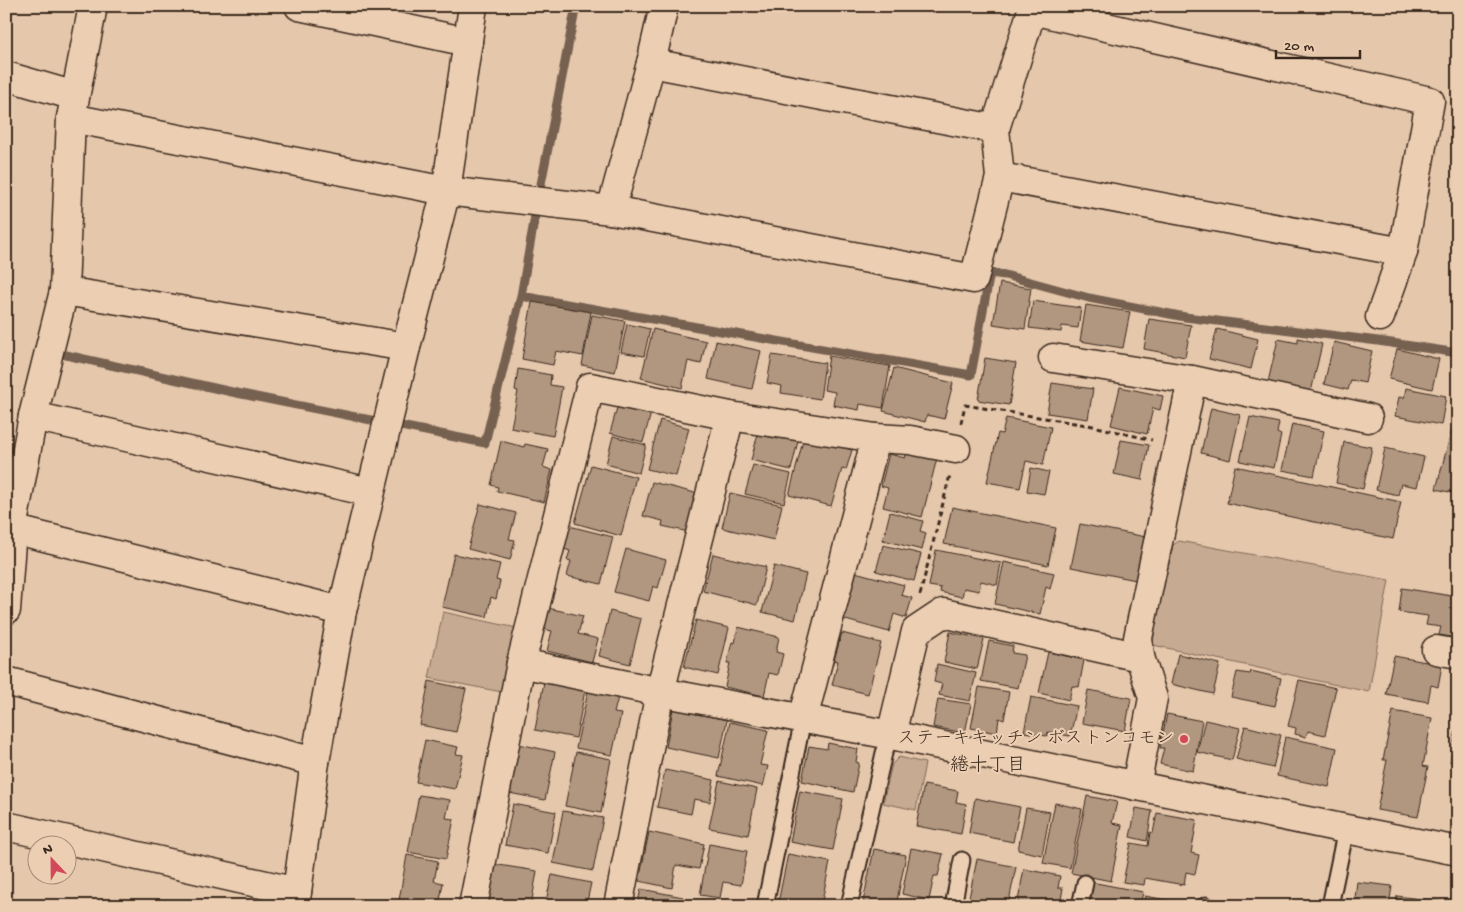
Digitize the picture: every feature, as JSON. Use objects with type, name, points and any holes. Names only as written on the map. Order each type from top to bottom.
[{"type":"street","points":[[6,610],[12,529],[33,416],[64,291],[73,107],[93,6]]},
{"type":"street","points":[[299,6],[468,42]]},
{"type":"street","points":[[6,826],[296,899],[315,762],[342,612],[370,492],[446,190],[472,6]]},
{"type":"street","points":[[612,210],[652,63],[664,6]]},
{"type":"street","points":[[6,76],[73,107],[446,190],[612,210],[974,279],[1000,177],[995,129],[1032,8],[1430,101],[1404,252],[1380,317]]},
{"type":"street","points":[[652,63],[995,129]]},
{"type":"street","points":[[1000,177],[1404,252]]},
{"type":"street","points":[[64,291],[406,347]]},
{"type":"street","points":[[1052,358],[1192,380],[1368,418]]},
{"type":"street","points":[[1136,786],[1153,698],[1140,657],[1138,638],[1192,380]]},
{"type":"street","points":[[473,906],[521,664],[590,387],[730,416],[876,438],[910,440],[956,449]]},
{"type":"street","points":[[33,416],[370,492]]},
{"type":"street","points":[[618,906],[660,692],[730,416]]},
{"type":"street","points":[[803,719],[876,438]]},
{"type":"street","points":[[12,529],[342,612]]},
{"type":"street","points":[[891,735],[916,631],[943,613],[1140,657]]},
{"type":"street","points":[[521,664],[891,735],[1346,829],[1458,850]]},
{"type":"street","points":[[6,681],[315,762]]},
{"type":"lane","points":[[765,906],[803,719]]},
{"type":"lane","points":[[849,906],[884,753],[891,735]]},
{"type":"lane","points":[[1330,906],[1346,829]]},
{"type":"lane","points":[[953,906],[962,860]]},
{"type":"lane","points":[[1080,906],[1085,883]]},
{"type":"path","points":[[931,621],[920,595],[946,495],[965,405],[1093,426],[1178,446]]},
{"type":"shaded area","points":[[1179,541],[1389,580],[1369,692],[1153,645],[1155,625],[1173,545]]},
{"type":"shaded area","points":[[443,612],[517,628],[502,692],[429,678]]},
{"type":"shaded area","points":[[899,757],[925,763],[916,810],[883,803],[892,764]]},
{"type":"building","points":[[1000,283],[1031,288],[1025,329],[993,324]]},
{"type":"building","points":[[1033,301],[1081,308],[1078,328],[1062,326],[1061,332],[1029,328]]},
{"type":"building","points":[[532,302],[591,312],[583,356],[556,351],[553,365],[522,359]]},
{"type":"building","points":[[1086,305],[1130,312],[1123,348],[1080,341]]},
{"type":"building","points":[[592,315],[625,321],[615,372],[582,365]]},
{"type":"building","points":[[1149,319],[1191,325],[1185,357],[1144,349]]},
{"type":"building","points":[[627,324],[650,329],[644,356],[621,352]]},
{"type":"building","points":[[653,329],[706,341],[701,364],[688,361],[682,388],[641,378]]},
{"type":"building","points":[[1217,329],[1258,339],[1251,369],[1209,359]]},
{"type":"building","points":[[1298,338],[1322,344],[1311,392],[1268,382],[1278,339],[1298,343]]},
{"type":"building","points":[[716,341],[761,351],[752,389],[708,379]]},
{"type":"building","points":[[1334,342],[1372,351],[1365,383],[1351,380],[1348,390],[1324,384]]},
{"type":"building","points":[[1397,349],[1439,359],[1432,389],[1389,379]]},
{"type":"building","points":[[772,355],[825,363],[820,399],[781,393],[782,386],[767,383]]},
{"type":"building","points":[[829,356],[890,366],[883,408],[860,404],[859,410],[833,405],[835,392],[824,390]]},
{"type":"building","points":[[985,358],[1016,363],[1009,405],[978,400]]},
{"type":"building","points":[[894,368],[953,383],[944,419],[927,415],[925,422],[883,411]]},
{"type":"building","points":[[518,369],[551,375],[550,385],[562,387],[553,436],[511,428],[518,391],[515,390]]},
{"type":"building","points":[[1052,383],[1093,389],[1088,419],[1047,413]]},
{"type":"building","points":[[1120,387],[1163,396],[1160,410],[1153,408],[1147,434],[1111,425]]},
{"type":"building","points":[[1406,388],[1446,396],[1441,425],[1395,416],[1399,397],[1404,398]]},
{"type":"building","points":[[618,404],[651,413],[643,442],[610,433]]},
{"type":"building","points":[[1211,408],[1240,415],[1230,460],[1201,453]]},
{"type":"building","points":[[1456,414],[1458,414],[1458,494],[1436,489]]},
{"type":"building","points":[[1250,417],[1279,423],[1277,433],[1281,435],[1274,468],[1240,461]]},
{"type":"building","points":[[1006,418],[1051,427],[1043,465],[1026,461],[1020,488],[987,482],[998,433],[1002,434]]},
{"type":"building","points":[[660,420],[689,428],[676,476],[647,469]]},
{"type":"building","points":[[1292,424],[1324,431],[1314,476],[1282,470]]},
{"type":"building","points":[[758,434],[798,441],[791,470],[751,460]]},
{"type":"building","points":[[613,436],[646,445],[639,473],[606,464]]},
{"type":"building","points":[[804,437],[852,450],[846,470],[842,469],[831,506],[789,495]]},
{"type":"building","points":[[1121,440],[1149,445],[1142,480],[1114,474]]},
{"type":"building","points":[[501,441],[524,447],[525,444],[548,449],[543,467],[552,470],[544,502],[497,491],[498,487],[491,485]]},
{"type":"building","points":[[1344,442],[1372,447],[1363,489],[1336,483]]},
{"type":"building","points":[[1385,448],[1424,457],[1417,487],[1401,484],[1398,495],[1376,490]]},
{"type":"building","points":[[907,451],[937,458],[922,517],[883,507],[888,488],[881,486],[889,454],[905,458]]},
{"type":"building","points":[[591,465],[636,477],[621,536],[575,523]]},
{"type":"building","points":[[753,465],[791,474],[784,503],[745,494]]},
{"type":"building","points":[[1235,466],[1401,502],[1393,539],[1227,503]]},
{"type":"building","points":[[1031,468],[1049,472],[1044,494],[1027,491]]},
{"type":"building","points":[[652,482],[699,494],[689,532],[662,526],[663,521],[643,516]]},
{"type":"building","points":[[730,493],[782,505],[774,540],[722,528]]},
{"type":"building","points":[[480,504],[516,513],[509,539],[515,540],[510,560],[468,549]]},
{"type":"building","points":[[952,507],[1056,528],[1048,565],[944,544]]},
{"type":"building","points":[[890,512],[923,521],[920,531],[926,533],[922,550],[883,540]]},
{"type":"building","points":[[1080,524],[1146,537],[1136,580],[1071,567]]},
{"type":"building","points":[[569,526],[613,537],[601,584],[567,576],[571,561],[567,560],[570,551],[564,549]]},
{"type":"building","points":[[883,545],[921,554],[914,581],[876,571]]},
{"type":"building","points":[[626,549],[666,560],[658,588],[653,586],[649,601],[614,592]]},
{"type":"building","points":[[936,550],[1001,563],[997,585],[981,581],[979,591],[964,588],[962,597],[940,592],[941,588],[929,586]]},
{"type":"building","points":[[454,554],[500,564],[496,580],[500,581],[496,599],[491,597],[487,617],[442,607]]},
{"type":"building","points":[[713,554],[766,567],[757,605],[703,591]]},
{"type":"building","points":[[1004,562],[1054,573],[1050,589],[1046,587],[1040,614],[995,604]]},
{"type":"building","points":[[774,566],[806,574],[795,620],[762,612]]},
{"type":"building","points":[[855,572],[904,585],[901,595],[912,598],[906,618],[894,614],[889,632],[842,619]]},
{"type":"building","points":[[1402,588],[1458,597],[1458,638],[1439,635],[1441,627],[1426,625],[1428,616],[1399,612]]},
{"type":"building","points":[[548,608],[583,616],[578,634],[598,639],[592,662],[547,651],[552,631],[543,629]]},
{"type":"building","points":[[610,611],[641,619],[630,664],[599,656]]},
{"type":"building","points":[[696,620],[729,628],[718,675],[684,667]]},
{"type":"building","points":[[738,627],[779,637],[776,652],[783,654],[778,675],[769,673],[764,696],[725,687],[730,663],[727,663],[732,642],[735,643]]},
{"type":"building","points":[[950,632],[984,639],[977,669],[944,662]]},
{"type":"building","points":[[842,633],[881,643],[868,694],[832,685],[838,661],[834,660]]},
{"type":"building","points":[[989,641],[1013,646],[1012,653],[1025,655],[1018,688],[981,681]]},
{"type":"building","points":[[1048,652],[1084,660],[1079,687],[1072,686],[1069,700],[1039,693]]},
{"type":"building","points":[[1178,654],[1220,664],[1213,694],[1171,684]]},
{"type":"building","points":[[1394,656],[1442,665],[1438,687],[1431,685],[1428,702],[1386,694]]},
{"type":"building","points":[[937,664],[976,673],[970,701],[939,695],[942,684],[934,682]]},
{"type":"building","points":[[1251,671],[1281,678],[1275,706],[1231,697],[1237,672],[1250,674]]},
{"type":"building","points":[[1299,680],[1336,688],[1325,735],[1308,731],[1306,737],[1295,734],[1296,728],[1288,726]]},
{"type":"building","points":[[429,681],[466,689],[456,732],[420,725]]},
{"type":"building","points":[[544,682],[585,690],[576,738],[535,730]]},
{"type":"building","points":[[979,687],[1009,692],[1004,720],[999,718],[997,733],[971,728]]},
{"type":"building","points":[[1088,690],[1131,698],[1125,731],[1082,723]]},
{"type":"building","points":[[588,691],[618,697],[614,713],[621,714],[612,755],[576,748]]},
{"type":"building","points":[[1031,697],[1077,706],[1070,736],[1048,732],[1047,736],[1024,732]]},
{"type":"building","points":[[938,699],[971,704],[965,733],[933,727]]},
{"type":"building","points":[[673,709],[727,720],[719,758],[666,747]]},
{"type":"building","points":[[1393,711],[1432,718],[1423,766],[1428,767],[1418,817],[1377,810],[1387,760],[1383,760]]},
{"type":"building","points":[[1167,714],[1202,721],[1193,771],[1160,764],[1164,748],[1160,748]]},
{"type":"building","points":[[1205,720],[1240,728],[1232,760],[1197,752]]},
{"type":"building","points":[[730,722],[768,730],[760,765],[768,766],[763,786],[718,776]]},
{"type":"building","points":[[1458,722],[1458,764],[1450,762]]},
{"type":"building","points":[[1245,726],[1281,735],[1273,768],[1236,759]]},
{"type":"building","points":[[1285,737],[1337,748],[1329,787],[1277,776]]},
{"type":"building","points":[[425,740],[458,747],[456,754],[463,755],[455,789],[416,782]]},
{"type":"building","points":[[828,743],[858,749],[856,762],[859,763],[853,792],[802,781],[809,746],[827,749]]},
{"type":"building","points":[[519,744],[555,752],[545,800],[509,793]]},
{"type":"building","points":[[576,752],[611,759],[601,813],[565,806]]},
{"type":"building","points":[[665,770],[714,780],[710,802],[694,799],[691,814],[657,807]]},
{"type":"building","points":[[719,781],[757,789],[748,835],[709,828]]},
{"type":"building","points":[[924,785],[958,791],[956,802],[966,804],[961,834],[916,826]]},
{"type":"building","points":[[800,791],[843,799],[833,850],[790,842]]},
{"type":"building","points":[[419,795],[450,800],[446,818],[454,819],[446,859],[408,852]]},
{"type":"building","points":[[1087,796],[1117,802],[1112,823],[1122,825],[1111,881],[1071,873]]},
{"type":"building","points":[[975,798],[1020,807],[1013,842],[969,833]]},
{"type":"building","points":[[1055,803],[1082,809],[1070,868],[1043,863]]},
{"type":"building","points":[[513,804],[556,812],[548,853],[505,845]]},
{"type":"building","points":[[1026,808],[1050,812],[1042,855],[1018,850]]},
{"type":"building","points":[[1136,808],[1152,811],[1147,841],[1130,837]]},
{"type":"building","points":[[563,811],[603,818],[593,871],[553,863]]},
{"type":"building","points":[[1157,813],[1197,820],[1191,853],[1199,855],[1195,874],[1186,872],[1184,885],[1145,878],[1144,885],[1123,882],[1131,843],[1148,846],[1150,832],[1153,833]]},
{"type":"building","points":[[649,832],[704,844],[699,869],[676,865],[672,888],[639,881]]},
{"type":"building","points":[[709,844],[747,851],[741,885],[723,882],[720,898],[700,895]]},
{"type":"building","points":[[911,848],[943,854],[938,876],[934,876],[929,900],[902,894]]},
{"type":"building","points":[[874,849],[906,855],[896,906],[882,906],[863,902]]},
{"type":"building","points":[[788,854],[830,862],[821,906],[792,906],[778,903]]},
{"type":"building","points":[[407,855],[438,861],[434,881],[443,883],[439,906],[398,906]]},
{"type":"building","points":[[977,859],[1016,867],[1008,906],[969,898]]},
{"type":"building","points":[[492,864],[537,871],[531,906],[494,906],[485,904]]},
{"type":"building","points":[[1024,869],[1060,876],[1058,888],[1063,888],[1060,906],[1017,906]]},
{"type":"building","points":[[552,875],[591,883],[586,906],[569,906],[546,901]]},
{"type":"building","points":[[1091,882],[1143,892],[1140,906],[1087,906]]},
{"type":"building","points":[[1357,882],[1392,886],[1389,906],[1354,906]]},
{"type":"building","points":[[641,889],[683,897],[681,906],[637,906]]},
{"type":"building","points":[[1145,896],[1188,904],[1187,906],[1143,906]]},
{"type":"building","points":[[1397,896],[1451,903],[1451,906],[1396,906]]},
{"type":"waterway","points":[[541,184],[576,6]]},
{"type":"waterway","points":[[66,355],[232,392],[485,443],[521,296],[535,216]]},
{"type":"waterway","points":[[521,296],[971,375],[990,273],[1005,275],[1089,298],[1185,317],[1458,353]]},
{"type":"place","name":"ステーキキッチン ボストンコモン","points":[[1184,739]]},
{"type":"district","name":"綣十丁目","points":[[988,766]]}]
